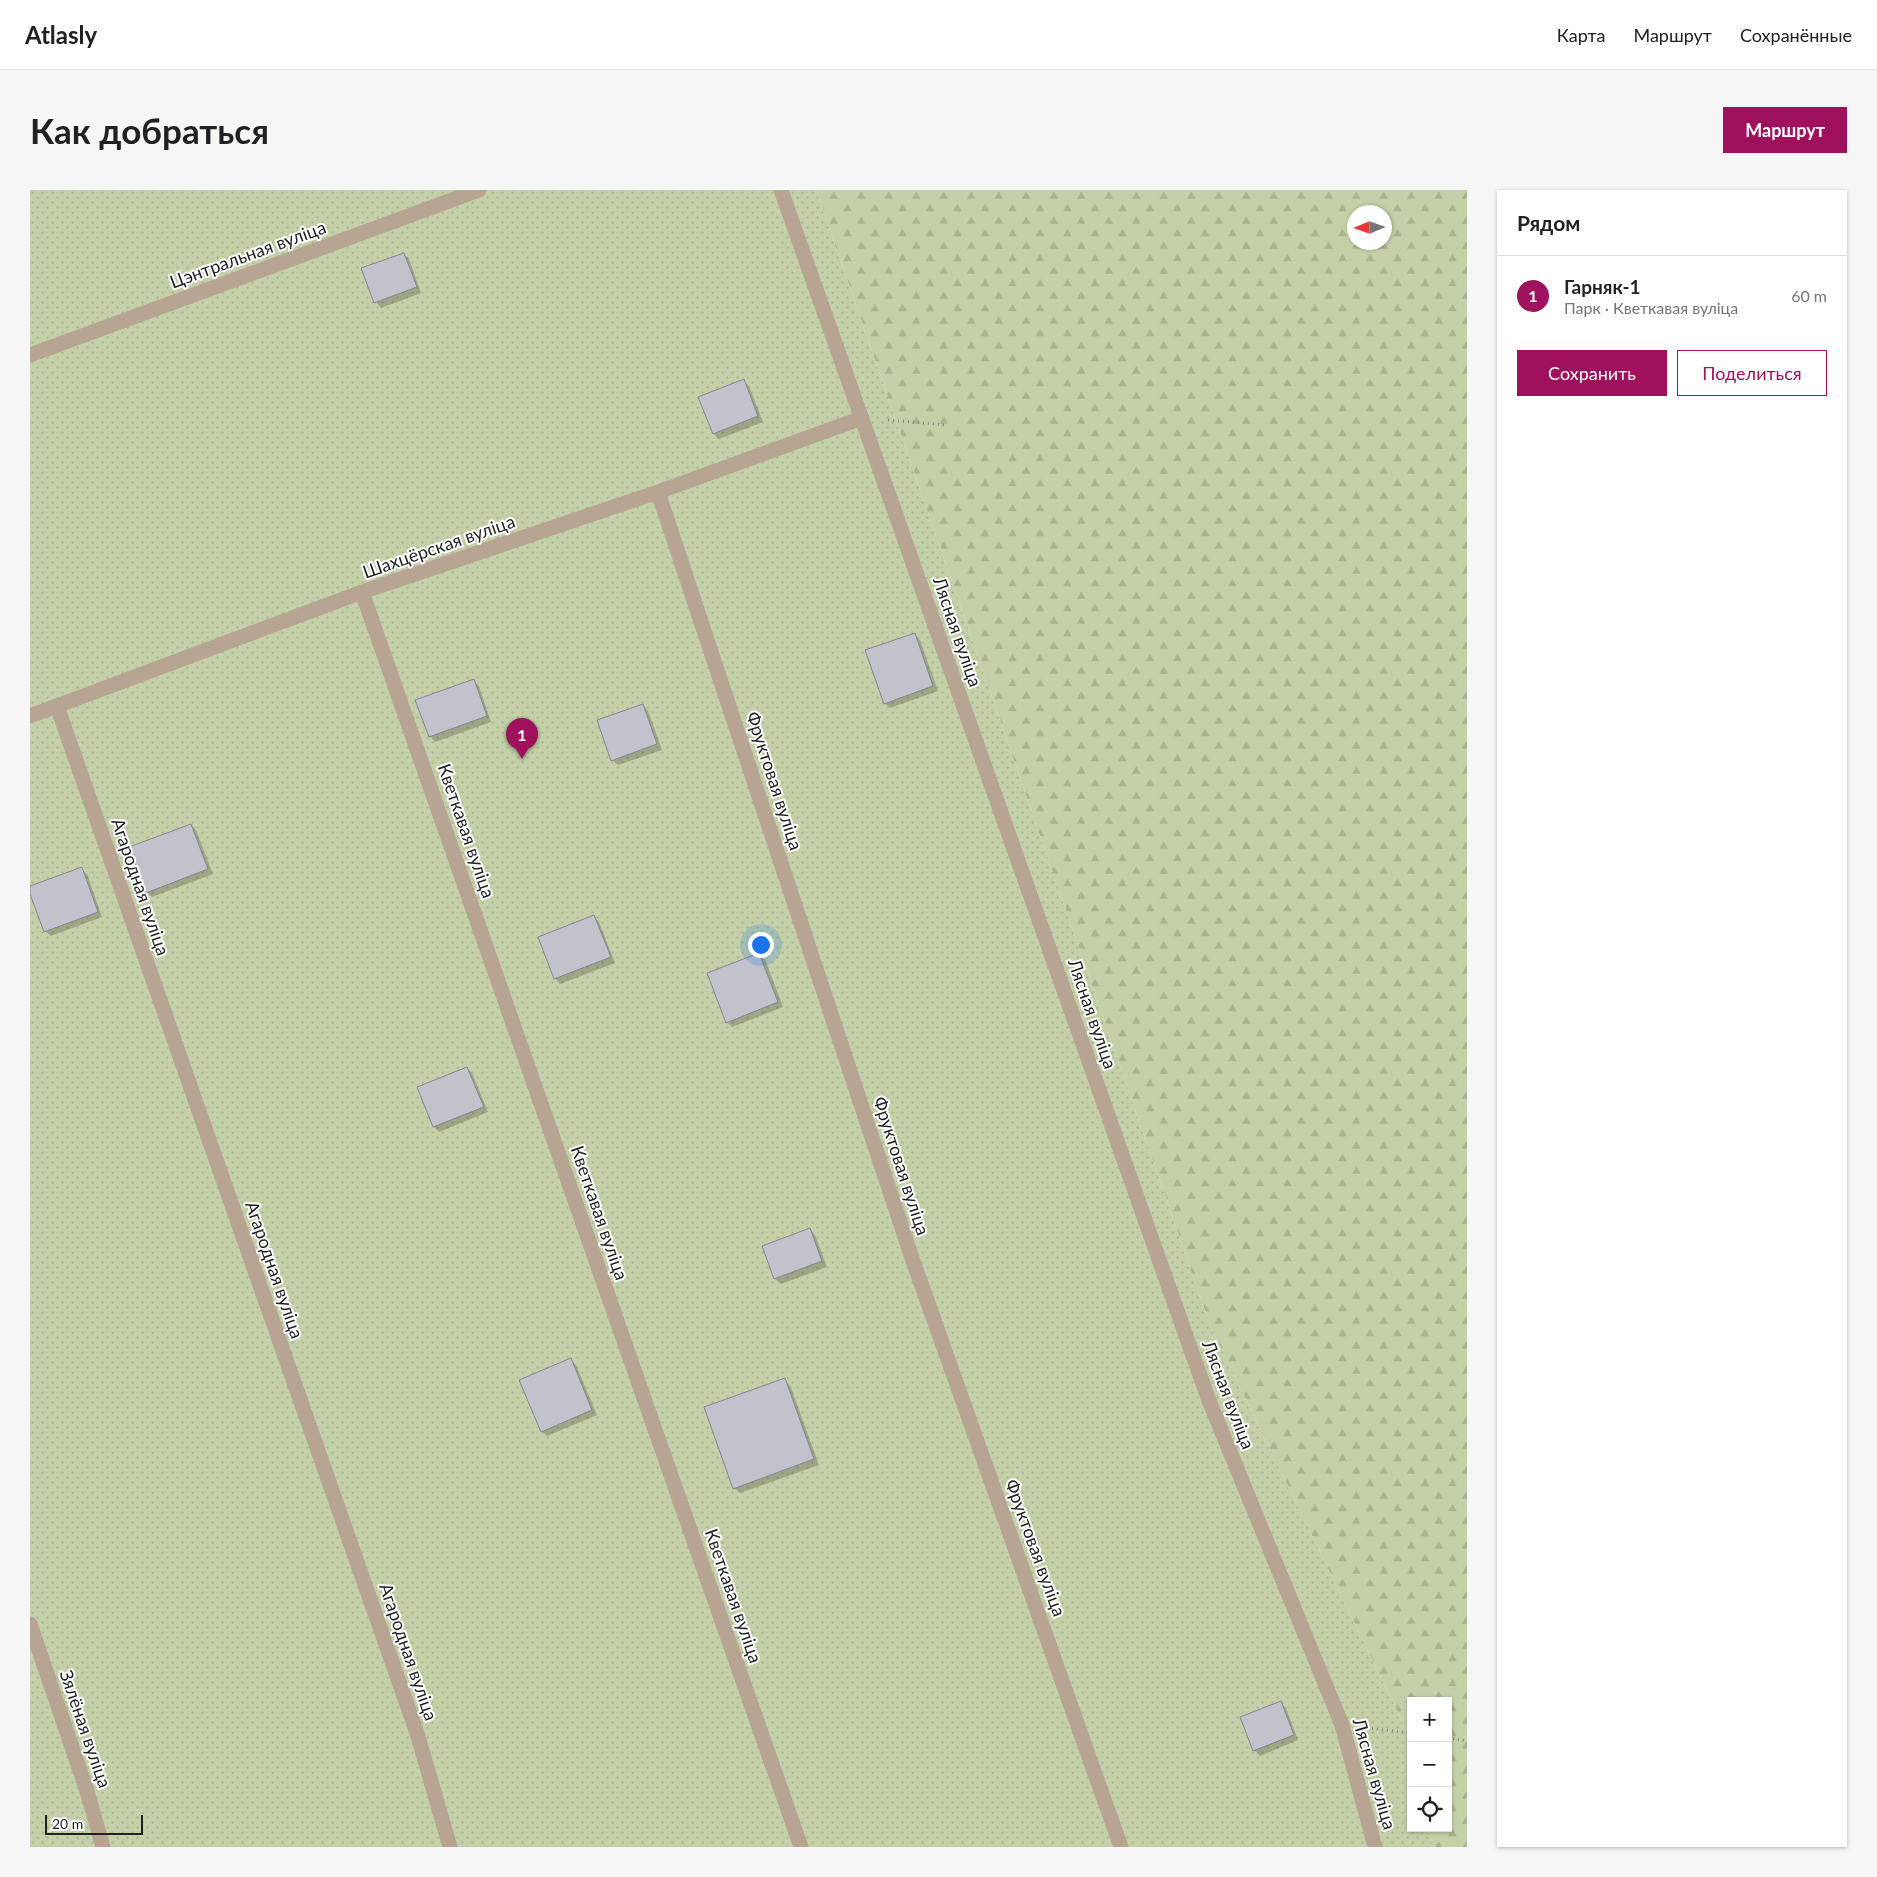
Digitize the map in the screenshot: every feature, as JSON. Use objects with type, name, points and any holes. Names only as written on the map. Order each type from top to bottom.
[{"type":"street","name":"Цэнтральная вуліца","points":[[30,355],[479,190]]},
{"type":"street","name":"Лясная вуліца","points":[[782,190],[1208,1398],[1342,1725],[1375,1847]]},
{"type":"street","name":"Шахцёрская вуліца","points":[[30,716],[362,592],[658,492],[862,418]]},
{"type":"street","name":"Фруктовая вуліца","points":[[658,492],[912,1258],[1121,1847]]},
{"type":"street","name":"Кветкавая вуліца","points":[[362,592],[801,1847]]},
{"type":"street","name":"Агародная вуліца","points":[[57,706],[414,1724],[450,1847]]},
{"type":"street","name":"Зялёная вуліца","points":[[30,1624],[87,1791],[103,1847]]},
{"type":"path","points":[[862,418],[945,426]]},
{"type":"path","points":[[1342,1725],[1407,1733]]},
{"type":"path","points":[[1452,1738],[1467,1740]]},
{"type":"green space","points":[[30,190],[816,190],[1211,1328],[1405,1727],[1407,1735],[1407,1832],[1430,1832],[1433,1847],[30,1847]]},
{"type":"green space","points":[[816,190],[1467,190],[1467,1847],[1433,1847],[1430,1832],[1452,1832],[1452,1697],[1407,1697],[1407,1735],[1405,1727],[1211,1328]]},
{"type":"building","points":[[404,253],[417,287],[374,303],[361,268]]},
{"type":"building","points":[[744,379],[758,416],[713,434],[698,397]]},
{"type":"building","points":[[915,633],[933,686],[884,704],[865,650]]},
{"type":"building","points":[[474,679],[487,716],[429,737],[415,700]]},
{"type":"building","points":[[643,704],[657,744],[611,761],[597,720]]},
{"type":"building","points":[[191,824],[208,869],[146,893],[129,847]]},
{"type":"building","points":[[82,867],[98,912],[44,932],[30,894],[30,886]]},
{"type":"building","points":[[594,915],[611,957],[554,979],[538,937]]},
{"type":"building","points":[[759,953],[778,1002],[726,1023],[707,973]]},
{"type":"building","points":[[467,1067],[484,1107],[433,1127],[417,1087]]},
{"type":"building","points":[[810,1228],[822,1261],[774,1279],[762,1246]]},
{"type":"building","points":[[571,1358],[592,1410],[541,1432],[519,1380]]},
{"type":"building","points":[[785,1378],[814,1459],[733,1489],[704,1407]]},
{"type":"building","points":[[1281,1701],[1294,1735],[1253,1751],[1240,1717]]},
{"type":"place","name":"Гарняк-1","points":[[522,759]]}]
